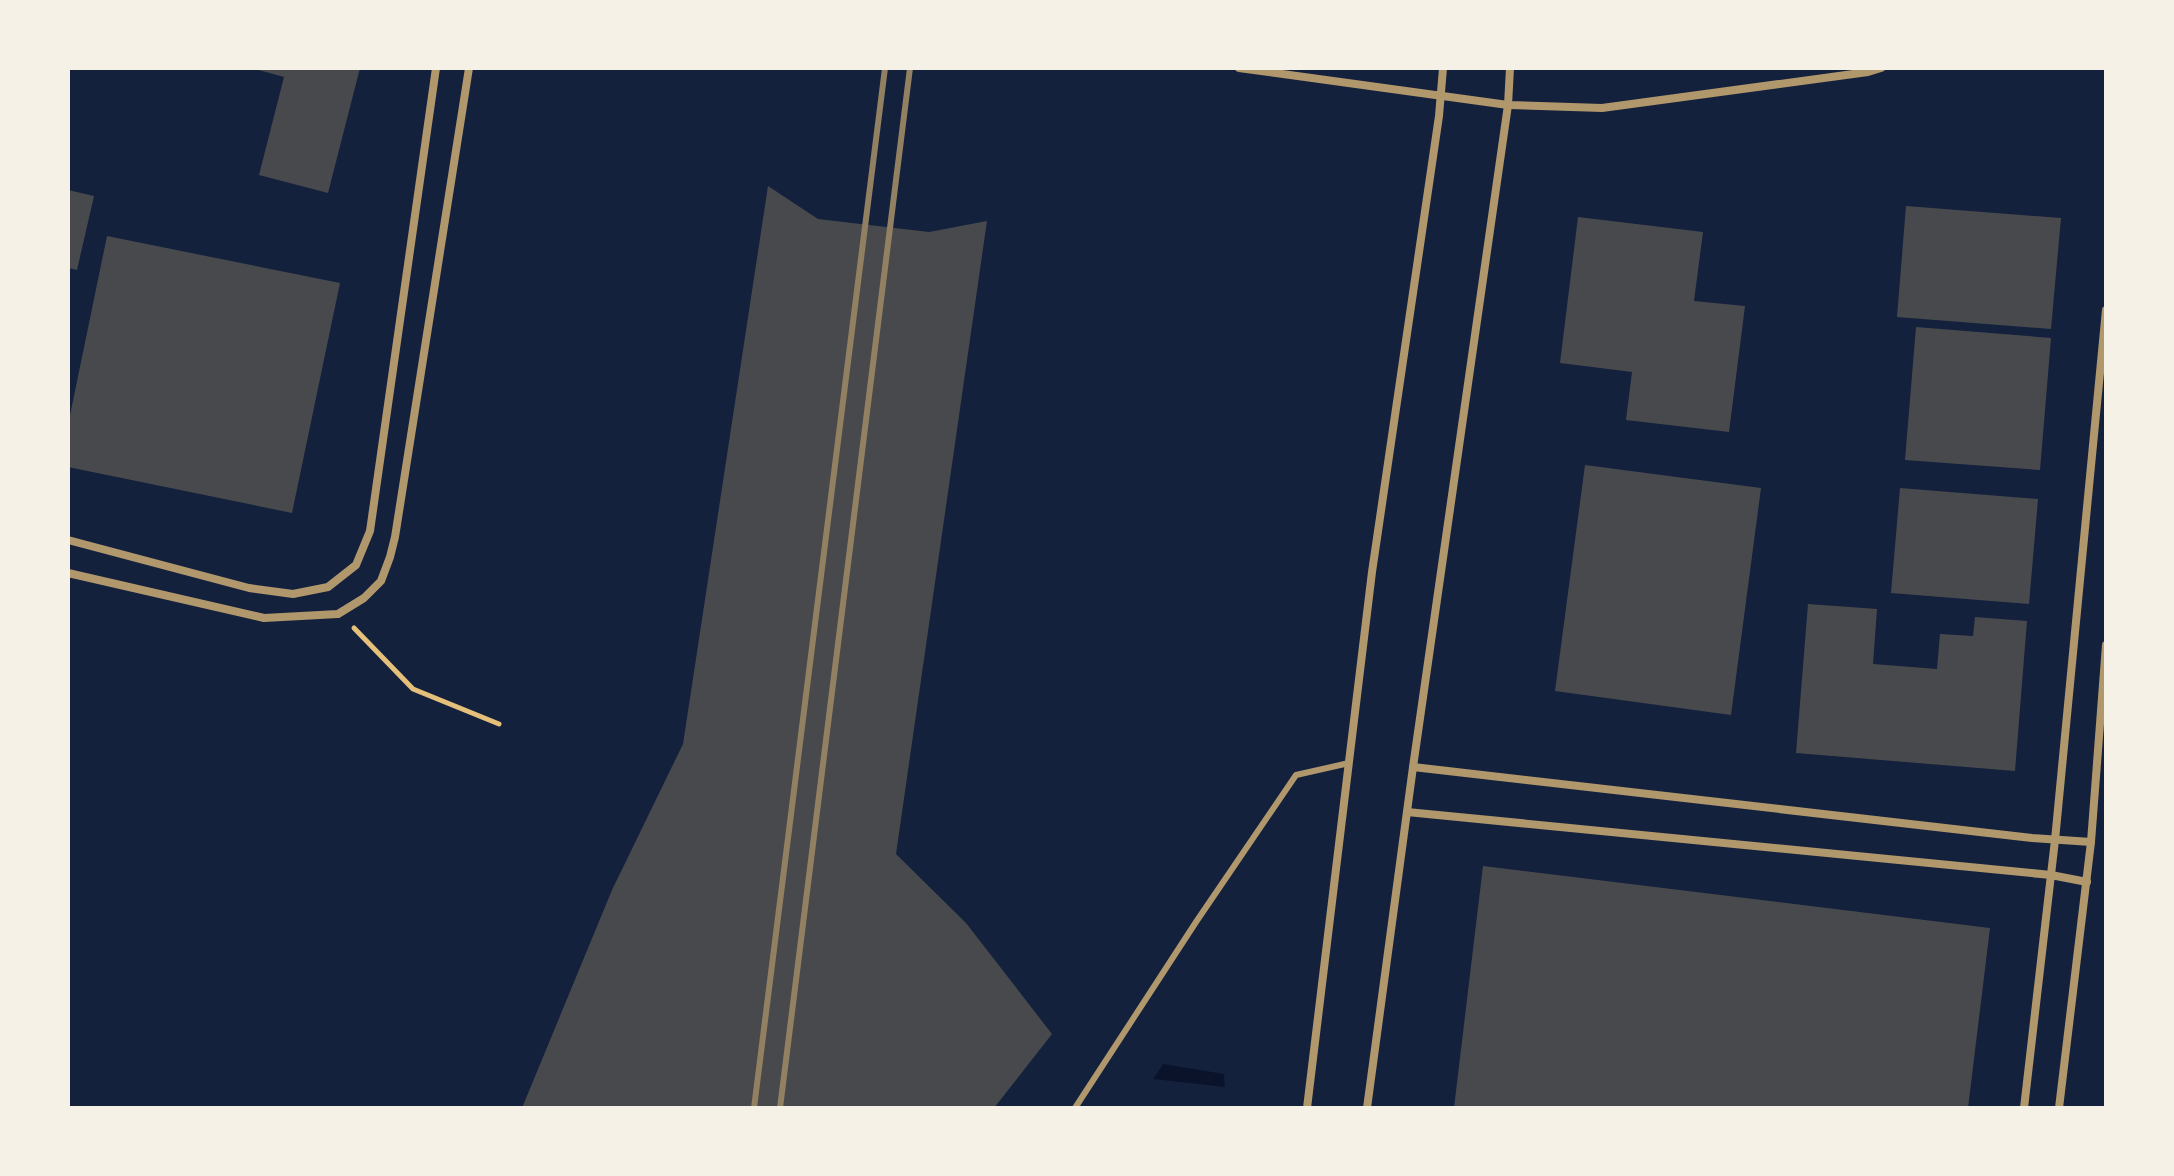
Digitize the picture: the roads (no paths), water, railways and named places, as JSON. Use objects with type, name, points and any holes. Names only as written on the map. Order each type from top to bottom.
[{"type":"street","points":[[68,540],[249,588],[293,594],[328,587],[356,565],[370,531],[436,68]]},
{"type":"street","points":[[68,573],[264,618],[338,614],[364,598],[381,581],[390,557],[469,68]]},
{"type":"street","points":[[1239,68],[1508,105],[1602,108],[1881,68]]},
{"type":"street","points":[[1307,1108],[1372,572],[1443,68]]},
{"type":"street","points":[[1367,1108],[1508,105],[1510,68]]},
{"type":"street","points":[[2024,1108],[2055,840],[2106,310]]},
{"type":"street","points":[[2059,1108],[2087,882],[2106,645]]},
{"type":"street","points":[[1413,767],[2091,842]]},
{"type":"street","points":[[1407,812],[2051,875],[2087,882]]},
{"type":"lane","points":[[1075,1108],[1296,775],[1349,763]]},
{"type":"water","points":[[1163,1064],[1224,1074],[1225,1087],[1153,1079]]},
{"type":"railway","points":[[754,1108],[885,68]]},
{"type":"railway","points":[[780,1108],[910,68]]}]
